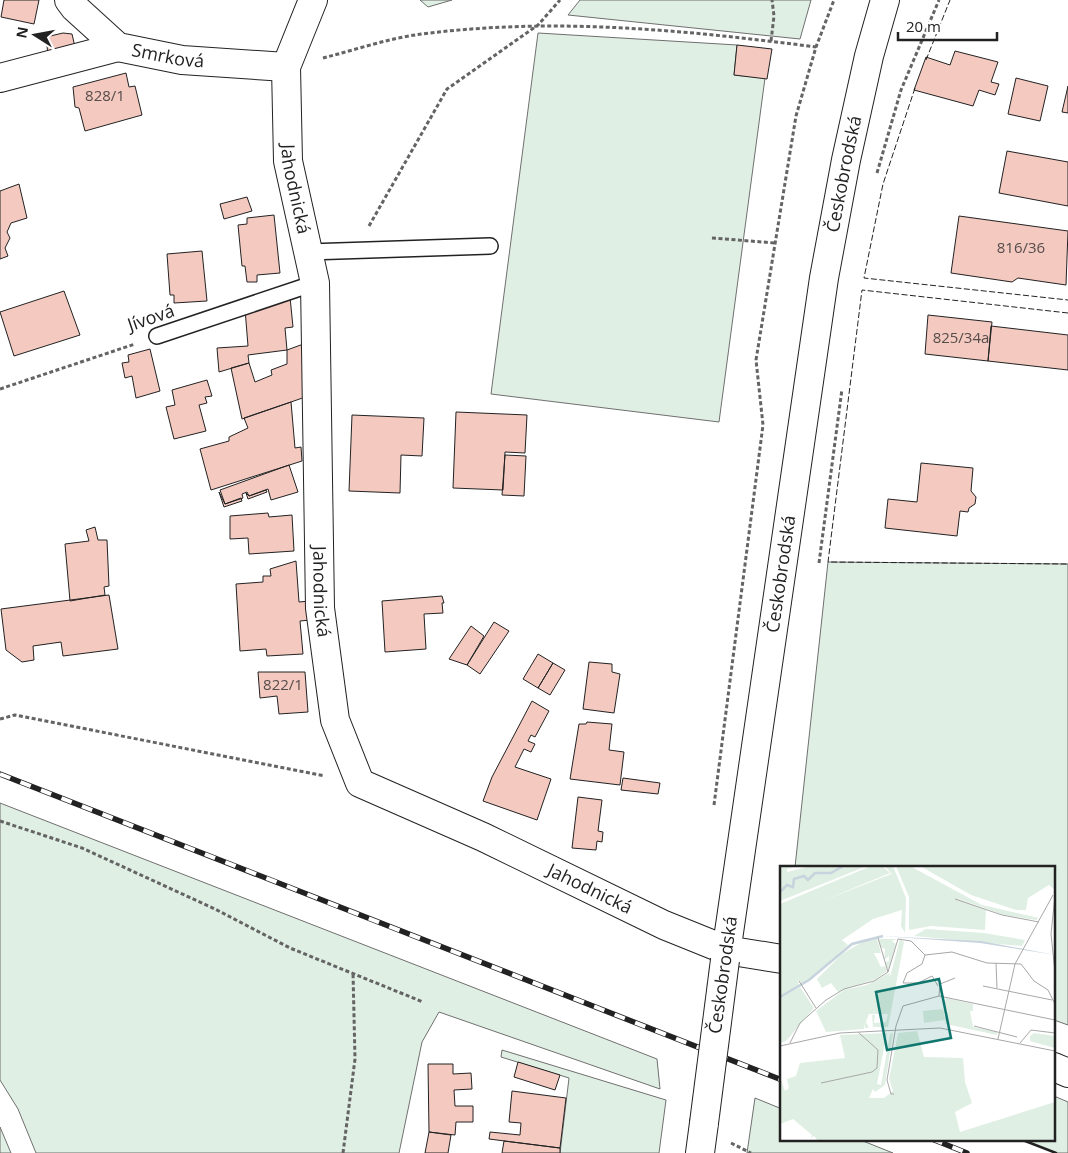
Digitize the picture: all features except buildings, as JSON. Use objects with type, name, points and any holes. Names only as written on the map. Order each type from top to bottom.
[{"type":"street","name":"Smrková","points":[[69,0],[75,8],[118,46],[182,60],[286,67]]},
{"type":"street","name":"Jahodnická","points":[[313,0],[286,67],[288,161],[315,283],[320,608],[335,720],[360,783],[483,837],[726,955],[780,959]]},
{"type":"street","name":"Českobrodská","points":[[700,1153],[726,955],[824,278],[863,84],[885,0]]},
{"type":"street","points":[[0,78],[118,46]]},
{"type":"street","points":[[1056,1068],[1068,1073]]},
{"type":"lane","points":[[308,252],[490,246]]},
{"type":"lane","name":"Jívová","points":[[157,336],[315,283]]},
{"type":"path","points":[[356,250],[447,89],[538,25],[560,0]]},
{"type":"path","points":[[771,41],[774,16],[772,0]]},
{"type":"path","points":[[713,810],[763,425],[756,360],[796,116],[816,47],[834,0]]},
{"type":"path","points":[[876,178],[901,90],[939,0]]},
{"type":"path","points":[[286,67],[421,34],[538,25],[624,27],[816,47]]},
{"type":"path","points":[[712,238],[774,243]]},
{"type":"path","name":"Jívová","points":[[0,389],[157,336]]},
{"type":"path","points":[[819,563],[843,380]]},
{"type":"path","points":[[0,719],[15,716],[360,783]]},
{"type":"path","points":[[0,821],[82,848],[215,909],[290,948],[423,1002]]},
{"type":"path","points":[[344,1153],[355,1059],[353,974]]},
{"type":"green space","points":[[420,0],[452,0],[428,7]]},
{"type":"green space","points":[[580,0],[811,0],[800,39],[568,15]]},
{"type":"green space","points":[[538,33],[737,45],[734,75],[765,78],[719,422],[491,394]]},
{"type":"green space","points":[[828,562],[1068,564],[1068,1025],[1056,1021],[1056,866],[795,866]]},
{"type":"green space","points":[[0,803],[657,1059],[660,1089],[439,1012],[422,1042],[399,1153],[36,1153],[18,1109],[0,1080]]},
{"type":"green space","points":[[502,1050],[666,1100],[659,1153],[560,1153],[569,1078],[501,1057]]},
{"type":"green space","points":[[1056,1097],[1068,1102],[1068,1153],[1056,1153],[1023,1140],[1056,1140]]},
{"type":"green space","points":[[755,1098],[780,1108],[780,1140],[860,1140],[893,1153],[747,1153]]},
{"type":"green space","points":[[0,1127],[11,1153],[0,1153]]},
{"type":"railway","points":[[0,774],[780,1079]]},
{"type":"railway","points":[[934,1140],[967,1153]]},
{"type":"fence","points":[[926,60],[950,0]]},
{"type":"fence","points":[[915,88],[883,184],[864,278],[1068,300]]},
{"type":"fence","points":[[1068,313],[862,290],[828,562],[1068,564]]},
{"type":"wall","points":[[1023,1140],[1056,1153]]}]
